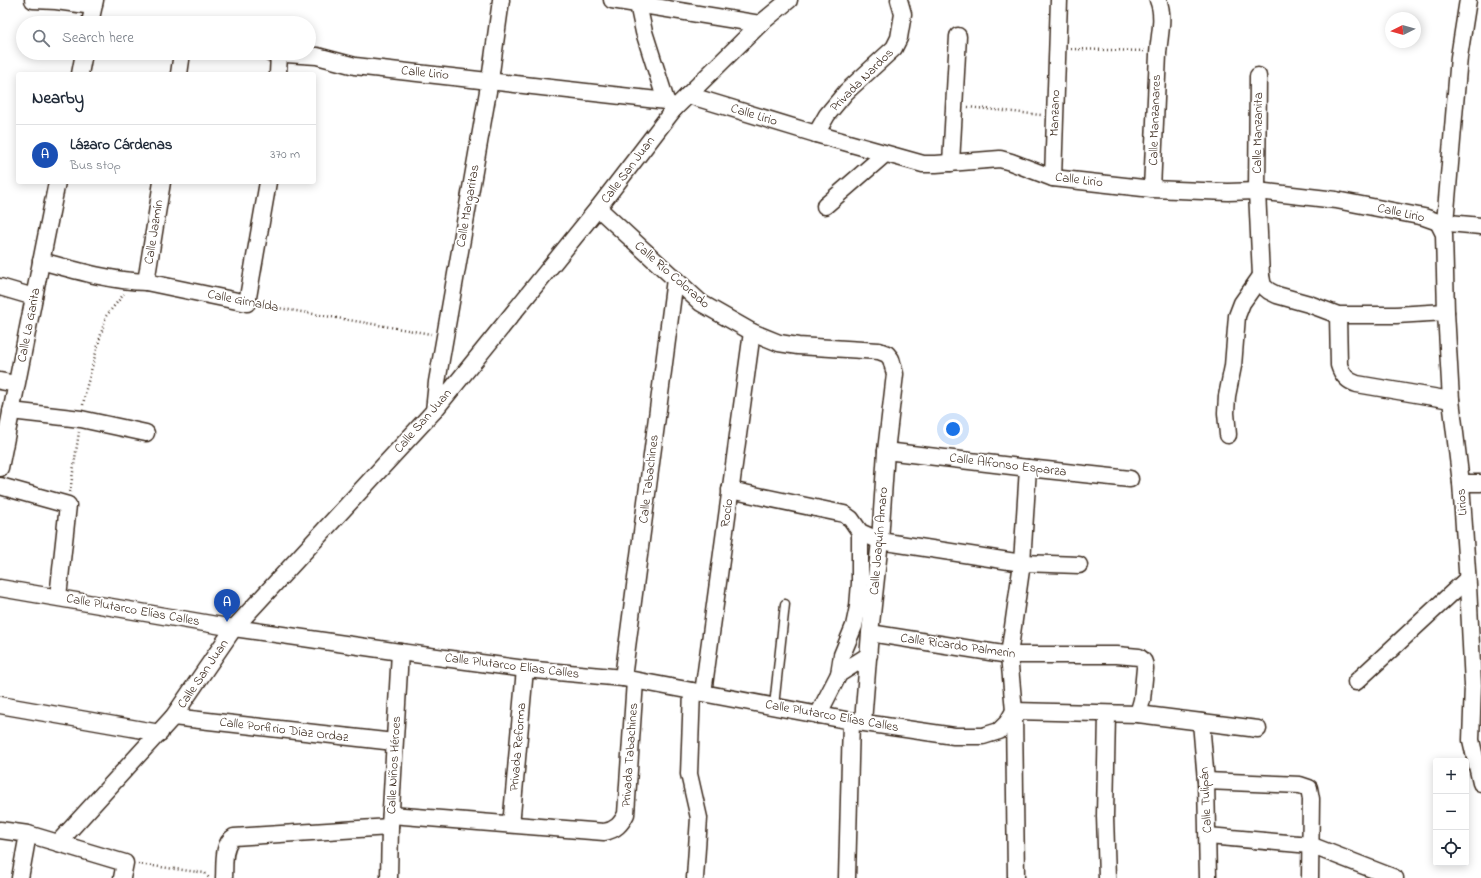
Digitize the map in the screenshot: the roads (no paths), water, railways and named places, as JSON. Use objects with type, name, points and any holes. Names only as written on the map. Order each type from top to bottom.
[{"type":"street","points":[[33,0],[94,3],[91,16]]},
{"type":"street","name":"Calle Margaritas","points":[[434,411],[445,337],[490,80],[501,0]]},
{"type":"street","points":[[612,0],[760,24]]},
{"type":"street","name":"Calle San Juan","points":[[58,843],[160,733],[173,717],[234,628],[434,411],[598,208],[670,105],[688,95],[760,24],[789,0]]},
{"type":"street","name":"Privada Nardos","points":[[816,134],[827,116],[846,92],[894,48],[899,38],[901,26],[902,14],[899,0]]},
{"type":"street","name":"Manzano","points":[[1053,178],[1059,0]]},
{"type":"street","name":"Calle Manzanares","points":[[1152,188],[1161,10],[1158,0]]},
{"type":"street","points":[[1441,222],[1459,57],[1468,0]]},
{"type":"street","points":[[638,4],[644,32],[670,105]]},
{"type":"street","points":[[952,163],[958,36]]},
{"type":"street","name":"Calle Lirio","points":[[316,56],[356,66],[490,80],[670,105]]},
{"type":"street","points":[[80,72],[83,60]]},
{"type":"street","points":[[179,72],[181,60]]},
{"type":"street","points":[[275,60],[278,72]]},
{"type":"street","name":"Calle Manzanita","points":[[1258,76],[1257,191],[1260,276]]},
{"type":"street","name":"Calle Lirio","points":[[688,95],[816,134],[923,164],[1000,159],[1053,178],[1152,188],[1228,192],[1257,191],[1336,200],[1424,217],[1441,222],[1481,226]]},
{"type":"street","points":[[825,206],[885,154]]},
{"type":"street","name":"Calle La Garita","points":[[0,468],[11,411],[5,385],[34,297],[57,184]]},
{"type":"street","name":"Calle Jazmín","points":[[140,282],[162,184]]},
{"type":"street","name":"Calle Girnalda","points":[[41,261],[109,278],[140,282],[247,303],[268,184]]},
{"type":"street","name":"Calle Río Colorado","points":[[598,208],[701,303],[752,332],[779,343],[798,346],[879,350],[887,354],[891,359]]},
{"type":"street","name":"Lirios","points":[[1441,222],[1444,234],[1446,312],[1452,400],[1472,583],[1477,678],[1471,740],[1481,783]]},
{"type":"street","points":[[1260,276],[1263,286],[1277,295],[1310,304],[1338,315],[1446,312]]},
{"type":"street","points":[[1228,435],[1226,413],[1227,396],[1233,366],[1237,316],[1242,303],[1260,276]]},
{"type":"street","name":"Calle Tabachines","points":[[629,680],[675,279]]},
{"type":"street","points":[[0,287],[34,297]]},
{"type":"street","points":[[1338,315],[1339,365],[1341,372],[1350,382],[1452,400]]},
{"type":"street","name":"Rocío","points":[[695,878],[699,818],[689,774],[698,692],[730,490],[752,332]]},
{"type":"street","name":"Calle Joaquín Amaro","points":[[847,878],[857,722],[869,655],[880,541],[886,451],[894,374],[891,359]]},
{"type":"street","points":[[11,411],[81,419],[146,433]]},
{"type":"street","name":"Calle Alfonso Esparza","points":[[886,451],[1130,479]]},
{"type":"street","points":[[1016,878],[1014,711],[1009,655],[1022,563],[1028,468]]},
{"type":"street","points":[[1461,483],[1481,483]]},
{"type":"street","points":[[0,486],[68,505],[58,597]]},
{"type":"street","points":[[730,490],[844,514],[851,519],[860,532],[880,541],[1022,563],[1079,565]]},
{"type":"street","points":[[818,715],[839,674],[845,644],[854,626],[858,607],[860,583],[860,532]]},
{"type":"street","points":[[1356,682],[1472,583]]},
{"type":"street","name":"Calle Plutarco Elías Calles","points":[[0,588],[234,628],[526,669],[629,680],[857,722],[954,736],[983,736],[999,731],[1007,723],[1014,711]]},
{"type":"street","name":"Calle Ricardo Palmerin","points":[[870,633],[1009,655],[1116,655],[1142,659],[1145,663],[1145,668],[1142,700],[1138,714]]},
{"type":"street","name":"Calle Niños Héroes","points":[[389,878],[394,742],[400,652]]},
{"type":"street","points":[[839,674],[869,655]]},
{"type":"street","name":"Privada Reforma","points":[[509,824],[512,814],[526,669]]},
{"type":"street","name":"Privada Tabachines","points":[[509,824],[604,832],[612,831],[623,822],[626,814],[629,680]]},
{"type":"street","points":[[0,705],[160,733]]},
{"type":"street","points":[[1014,711],[1138,714],[1258,729]]},
{"type":"street","points":[[1107,714],[1105,816],[1107,878]]},
{"type":"street","name":"Calle Porfirio Díaz Ordaz","points":[[173,717],[394,742]]},
{"type":"street","name":"Calle Tulipán","points":[[1201,722],[1206,781],[1208,878]]},
{"type":"street","points":[[1206,781],[1300,785],[1309,788],[1311,799],[1310,878]]},
{"type":"street","points":[[224,878],[226,849],[230,840],[240,836],[391,821],[509,824]]},
{"type":"street","points":[[0,830],[28,834],[58,843],[123,870]]},
{"type":"street","points":[[20,878],[28,834]]},
{"type":"street","points":[[1208,836],[1310,845],[1395,878]]},
{"type":"lane","points":[[774,706],[785,604]]},
{"type":"place","name":"Lázaro Cárdenas","points":[[227,622]]}]
